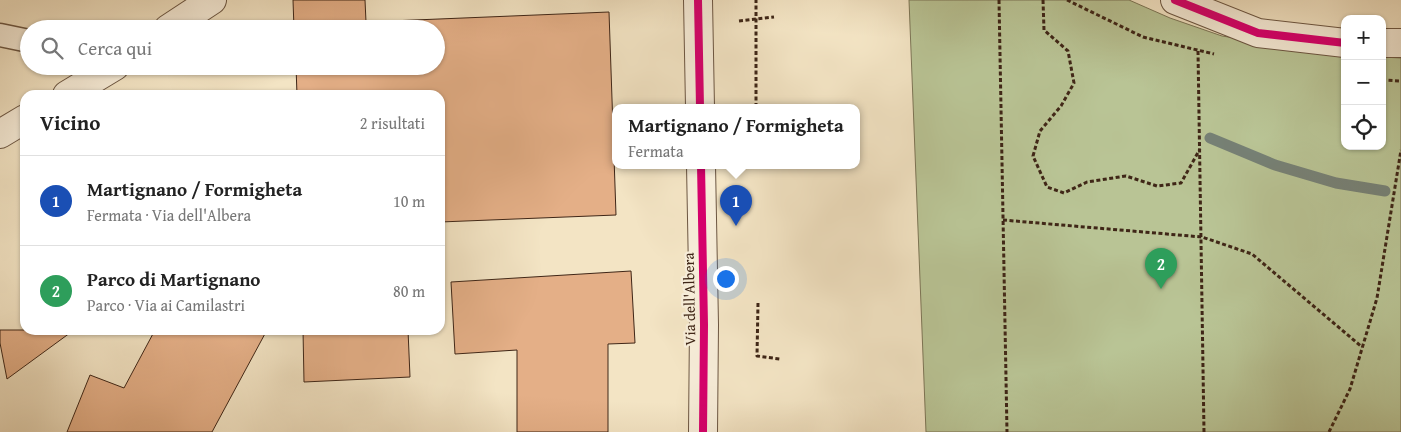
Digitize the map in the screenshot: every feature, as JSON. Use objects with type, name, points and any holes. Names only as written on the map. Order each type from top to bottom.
[{"type":"street","points":[[182,20],[212,0]]},
{"type":"street","points":[[698,0],[700,104]]},
{"type":"street","points":[[1175,0],[1258,34],[1341,43]]},
{"type":"street","points":[[1386,43],[1401,44]]},
{"type":"street","points":[[75,90],[100,75]]},
{"type":"street","points":[[0,134],[20,122]]},
{"type":"street","name":"Via dell'Albera","points":[[701,169],[704,325],[702,432]]},
{"type":"lane","points":[[0,35],[20,39]]},
{"type":"path","points":[[756,0],[756,104]]},
{"type":"path","points":[[999,0],[1007,432]]},
{"type":"path","points":[[1043,0],[1044,30],[1068,51],[1074,83],[1061,106],[1040,131],[1033,156],[1047,187],[1064,193],[1086,182],[1126,176],[1157,186],[1181,183],[1200,149]]},
{"type":"path","points":[[739,21],[774,17]]},
{"type":"path","points":[[1198,51],[1204,432]]},
{"type":"path","points":[[1386,80],[1401,82]]},
{"type":"path","points":[[1329,432],[1350,389],[1377,298],[1401,150]]},
{"type":"path","points":[[1003,220],[1202,237],[1252,254],[1362,347]]},
{"type":"path","points":[[758,303],[757,356],[780,359]]},
{"type":"green space","points":[[909,0],[1129,0],[1170,18],[1222,36],[1341,54],[1341,150],[1386,150],[1386,57],[1401,58],[1401,432],[926,432]]},
{"type":"building","points":[[293,0],[365,0],[366,20],[294,20]]},
{"type":"building","points":[[609,12],[612,169],[614,169],[616,215],[445,222],[445,90],[297,90],[296,75],[445,75],[445,20],[415,20]]},
{"type":"building","points":[[631,271],[635,343],[608,344],[608,432],[517,432],[517,350],[455,354],[451,282]]},
{"type":"building","points":[[0,330],[20,330],[20,335],[67,335],[7,379],[0,343]]},
{"type":"building","points":[[152,335],[264,335],[212,432],[67,432],[90,375],[124,388]]},
{"type":"building","points":[[303,335],[408,335],[410,377],[304,382]]},
{"type":"waterway","points":[[1210,138],[1275,165],[1336,183],[1385,191]]},
{"type":"cycle path","points":[[698,0],[700,104]]},
{"type":"cycle path","points":[[1175,0],[1258,33],[1341,43]]},
{"type":"cycle path","points":[[701,169],[704,325],[703,432]]},
{"type":"place","name":"Martignano / Formigheta","points":[[736,226]]},
{"type":"place","name":"Parco di Martignano","points":[[1161,289]]}]
